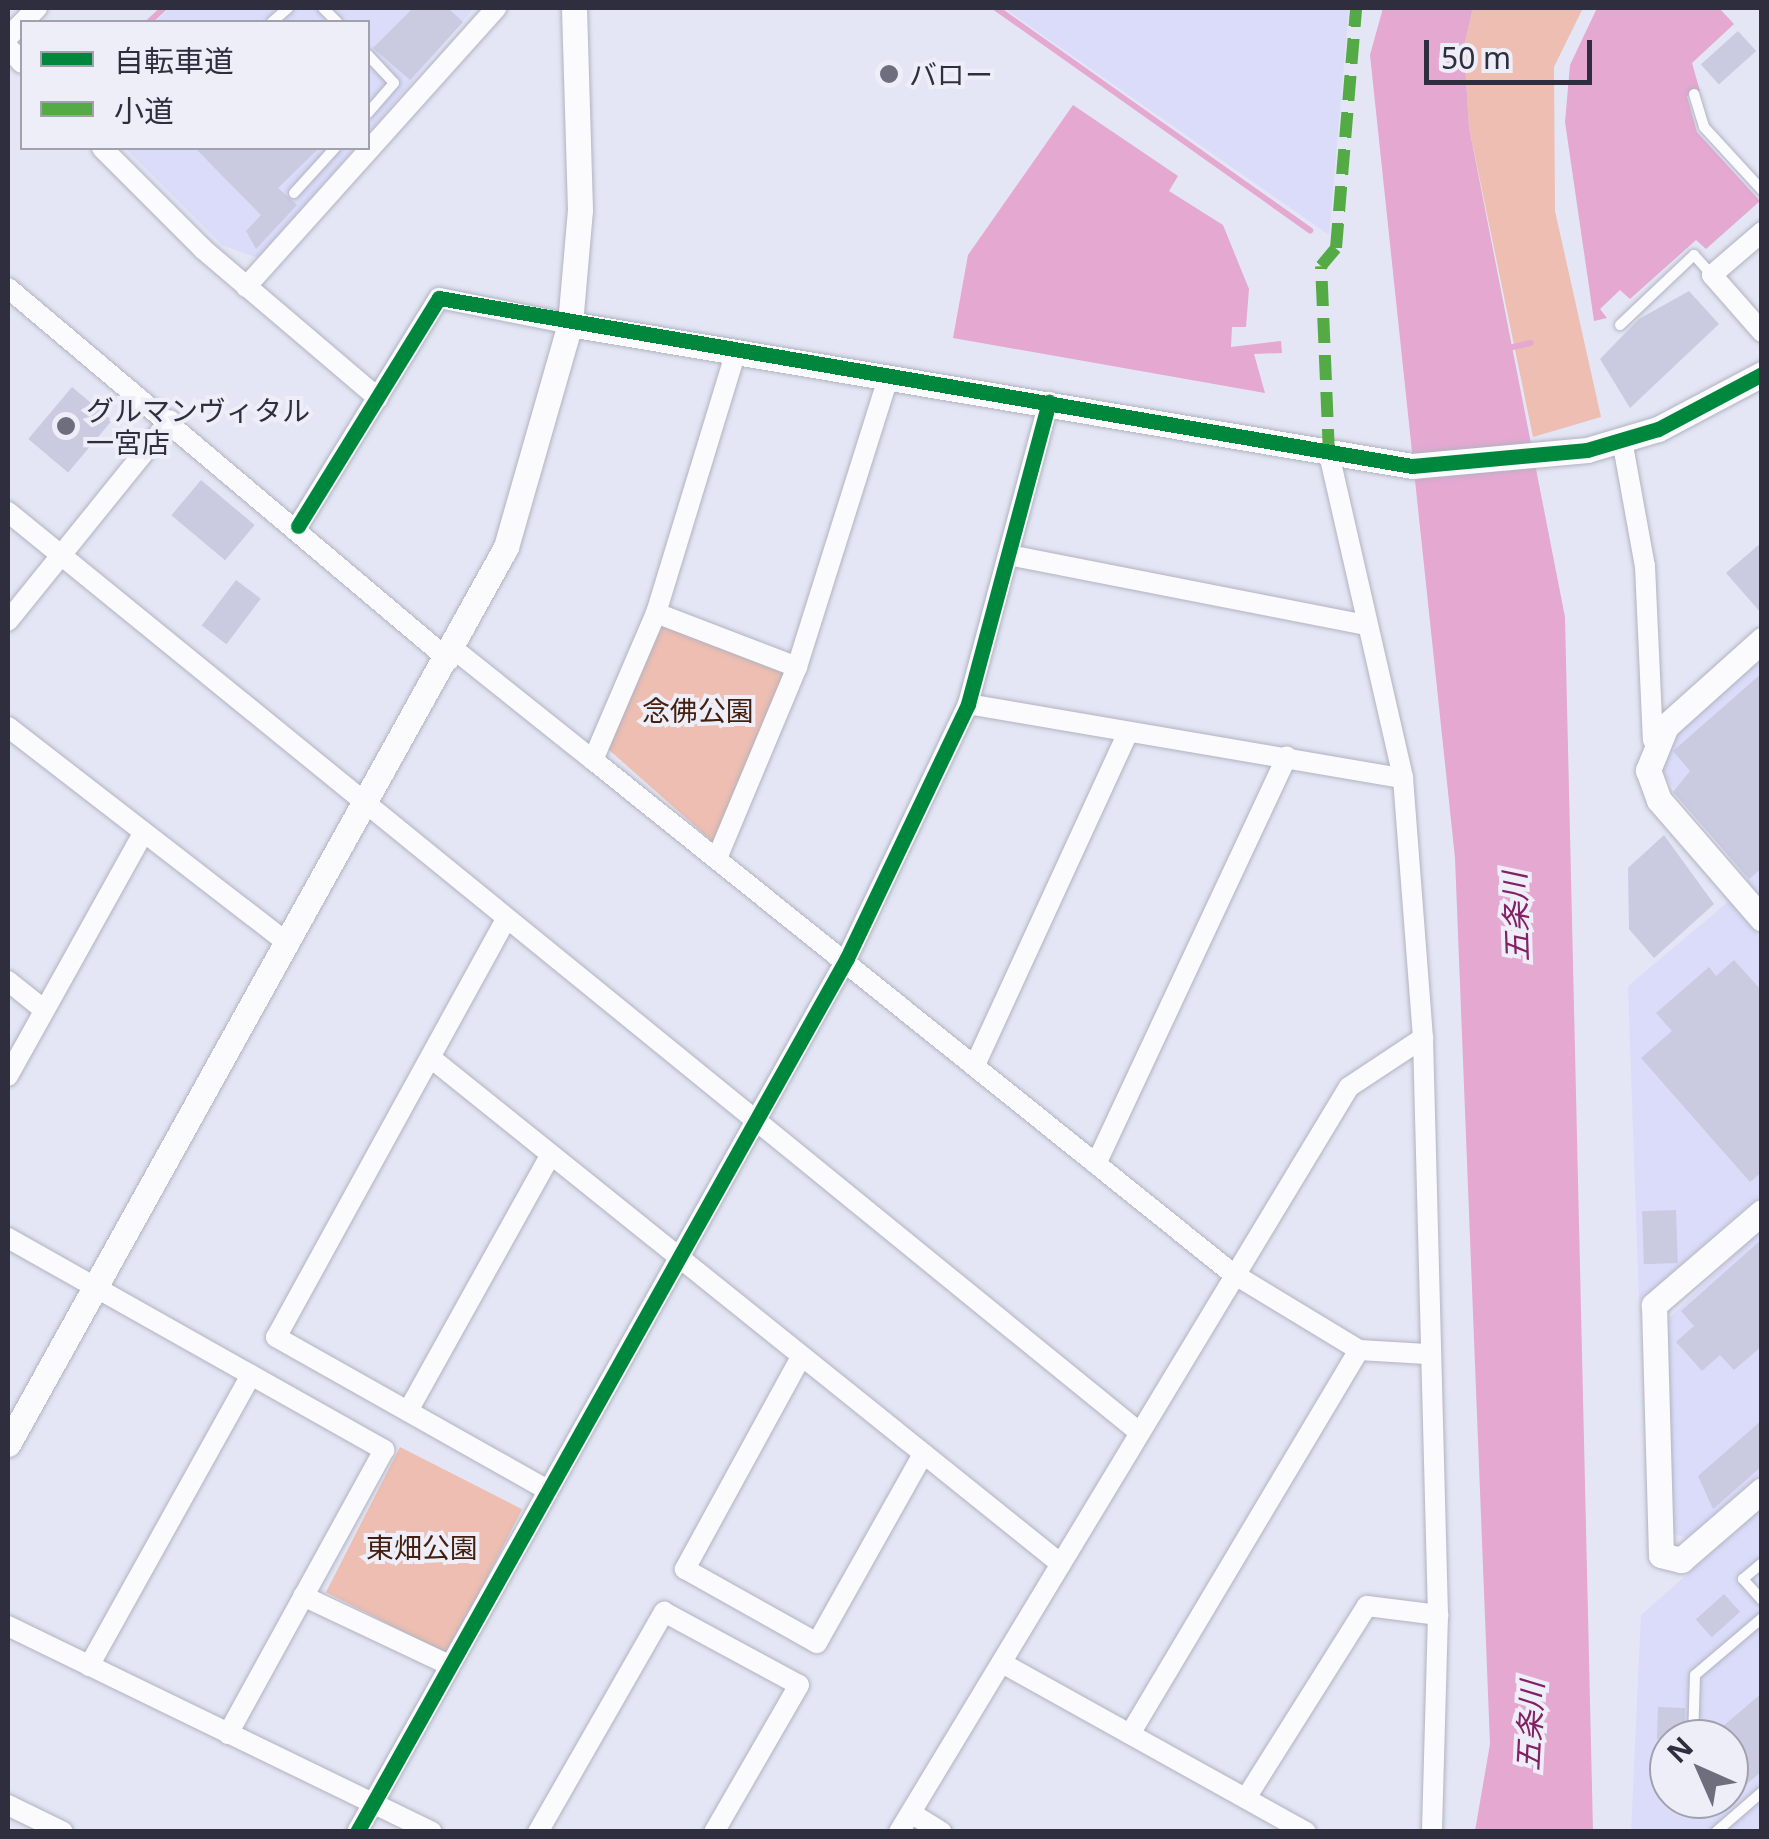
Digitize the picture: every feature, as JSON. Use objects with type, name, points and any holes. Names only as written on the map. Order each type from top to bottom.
[{"type":"street","points":[[8,1444],[368,808],[506,547],[570,324],[580,210],[574,8]]},
{"type":"street","points":[[370,146],[489,10]]},
{"type":"street","points":[[104,150],[246,287],[378,398]]},
{"type":"street","points":[[246,287],[366,150]]},
{"type":"street","points":[[1762,232],[1712,275],[1762,332]]},
{"type":"street","points":[[8,288],[452,655],[847,958],[1232,1274],[1359,1350],[1426,1354]]},
{"type":"street","points":[[298,526],[439,298],[570,324],[1049,402],[1360,461],[1498,465],[1587,450],[1622,440],[1762,374]]},
{"type":"street","points":[[593,760],[656,613],[736,351]]},
{"type":"street","points":[[718,856],[798,667],[889,376]]},
{"type":"street","points":[[357,1832],[546,1490],[758,1123],[847,958],[968,704],[1014,556],[1049,402]]},
{"type":"street","points":[[8,621],[170,420]]},
{"type":"street","points":[[1622,440],[1644,566],[1653,740],[1650,784],[1762,919]]},
{"type":"street","points":[[1330,454],[1362,624],[1402,778],[1424,1038],[1426,1354],[1438,1615],[1432,1832]]},
{"type":"street","points":[[8,512],[505,921],[1138,1432]]},
{"type":"street","points":[[1014,556],[1362,624]]},
{"type":"street","points":[[656,613],[798,667]]},
{"type":"street","points":[[1653,740],[1762,640]]},
{"type":"street","points":[[968,704],[1402,778]]},
{"type":"street","points":[[8,727],[142,835],[289,944]]},
{"type":"street","points":[[975,1065],[1128,732]]},
{"type":"street","points":[[1096,1164],[1287,758]]},
{"type":"street","points":[[8,1076],[142,835]]},
{"type":"street","points":[[505,921],[276,1337],[546,1490]]},
{"type":"street","points":[[8,982],[43,1009]]},
{"type":"street","points":[[942,1832],[905,1822],[1232,1274],[1349,1088],[1424,1038]]},
{"type":"street","points":[[431,1058],[1061,1564]]},
{"type":"street","points":[[408,1411],[550,1156]]},
{"type":"street","points":[[1762,1212],[1654,1305],[1661,1555],[1681,1560],[1762,1490]]},
{"type":"street","points":[[8,1238],[384,1450],[228,1734]]},
{"type":"street","points":[[1130,1734],[1359,1350]]},
{"type":"street","points":[[801,1357],[685,1568],[817,1643],[923,1454]]},
{"type":"street","points":[[89,1666],[251,1375]]},
{"type":"street","points":[[303,1596],[448,1665]]},
{"type":"street","points":[[1246,1798],[1366,1606],[1438,1615]]},
{"type":"street","points":[[538,1832],[664,1612],[799,1685],[714,1832]]},
{"type":"street","points":[[8,1626],[432,1832]]},
{"type":"street","points":[[1002,1663],[1306,1832]]},
{"type":"street","points":[[8,1804],[63,1832]]},
{"type":"lane","points":[[370,57],[394,83],[370,110]]},
{"type":"lane","points":[[1694,94],[1704,127],[1762,190]]},
{"type":"lane","points":[[294,193],[334,150]]},
{"type":"lane","points":[[1620,325],[1694,255],[1712,275]]},
{"type":"lane","points":[[1762,1562],[1743,1578],[1762,1600]]},
{"type":"lane","points":[[1694,1719],[1695,1675],[1762,1618]]},
{"type":"lane","points":[[1716,1832],[1762,1792]]},
{"type":"shaded area","points":[[170,8],[474,8],[370,132],[370,20],[157,20]]},
{"type":"shaded area","points":[[1004,8],[1349,8],[1329,235]]},
{"type":"shaded area","points":[[127,150],[353,150],[258,258],[222,245]]},
{"type":"shaded area","points":[[1761,658],[1761,898],[1662,773],[1672,737]]},
{"type":"shaded area","points":[[1729,901],[1761,939],[1761,1194],[1639,1301],[1628,986]]},
{"type":"shaded area","points":[[1761,1229],[1761,1473],[1687,1538],[1671,1533],[1667,1320]]},
{"type":"shaded area","points":[[1761,1509],[1761,1831],[1631,1832],[1641,1615]]},
{"type":"green space","points":[[1473,8],[1583,8],[1554,67],[1555,211],[1601,417],[1533,437],[1469,127],[1464,46]]},
{"type":"green space","name":"念佛公園","points":[[664,622],[789,671],[713,842],[608,749]]},
{"type":"green space","name":"東畑公園","points":[[400,1447],[522,1509],[448,1654],[326,1592]]},
{"type":"water","name":"五条川","points":[[1383,8],[1473,8],[1464,46],[1469,127],[1565,617],[1593,1831],[1475,1831],[1490,1744],[1455,858],[1370,55]]},
{"type":"water","points":[[1597,8],[1719,8],[1734,24],[1692,63],[1700,91],[1687,96],[1697,132],[1760,201],[1706,249],[1696,240],[1630,299],[1620,290],[1600,309],[1607,318],[1594,321],[1565,122],[1570,65]]},
{"type":"water","points":[[1073,105],[1178,176],[1169,191],[1223,225],[1249,289],[1246,327],[1232,327],[1231,347],[1281,341],[1282,353],[1254,354],[1265,393],[953,338],[968,255]]},
{"type":"building","points":[[413,8],[448,8],[463,22],[410,80],[373,48]]},
{"type":"building","points":[[1738,31],[1756,51],[1719,85],[1701,64]]},
{"type":"building","points":[[197,150],[317,150],[278,188],[297,205],[256,249],[246,231],[261,215]]},
{"type":"building","points":[[1689,291],[1719,324],[1630,408],[1600,359],[1639,319]]},
{"type":"building","name":"グルマンヴィタル 一宮店","points":[[72,387],[112,420],[68,473],[28,439]]},
{"type":"building","points":[[201,480],[255,525],[225,560],[171,515]]},
{"type":"building","points":[[1762,542],[1762,614],[1726,573]]},
{"type":"building","points":[[236,580],[261,599],[226,644],[202,626]]},
{"type":"building","points":[[1762,673],[1762,868],[1749,879],[1673,792],[1690,771],[1673,751]]},
{"type":"building","points":[[1664,835],[1714,904],[1654,958],[1629,929],[1628,868]]},
{"type":"building","points":[[1734,960],[1762,991],[1762,1172],[1750,1182],[1641,1058],[1672,1031],[1656,1013],[1709,967],[1716,976]]},
{"type":"building","points":[[1676,1210],[1678,1263],[1644,1264],[1642,1211]]},
{"type":"building","points":[[1762,1239],[1762,1346],[1734,1370],[1720,1355],[1702,1371],[1676,1342],[1694,1326],[1681,1311]]},
{"type":"building","points":[[1762,1420],[1762,1466],[1713,1509],[1698,1476]]},
{"type":"building","points":[[1724,1594],[1740,1612],[1712,1637],[1696,1619]]},
{"type":"building","points":[[1762,1693],[1762,1771],[1749,1782],[1749,1719],[1731,1719]]},
{"type":"building","points":[[1658,1707],[1685,1708],[1685,1719],[1658,1719]]},
{"type":"waterway","points":[[151,20],[164,8]]},
{"type":"waterway","points":[[996,8],[1310,230]]},
{"type":"waterway","points":[[1513,347],[1531,343]]},
{"type":"marked path","points":[[1329,454],[1321,266],[1336,248],[1356,8]]},
{"type":"cycle path","points":[[298,526],[439,298],[1412,466],[1587,450],[1658,429],[1762,374]]},
{"type":"cycle path","points":[[357,1832],[847,958],[968,704],[1049,402]]},
{"type":"place","name":"バロー","points":[[889,74]]},
{"type":"place","name":"グルマンヴィタル 一宮店","points":[[66,426]]}]
